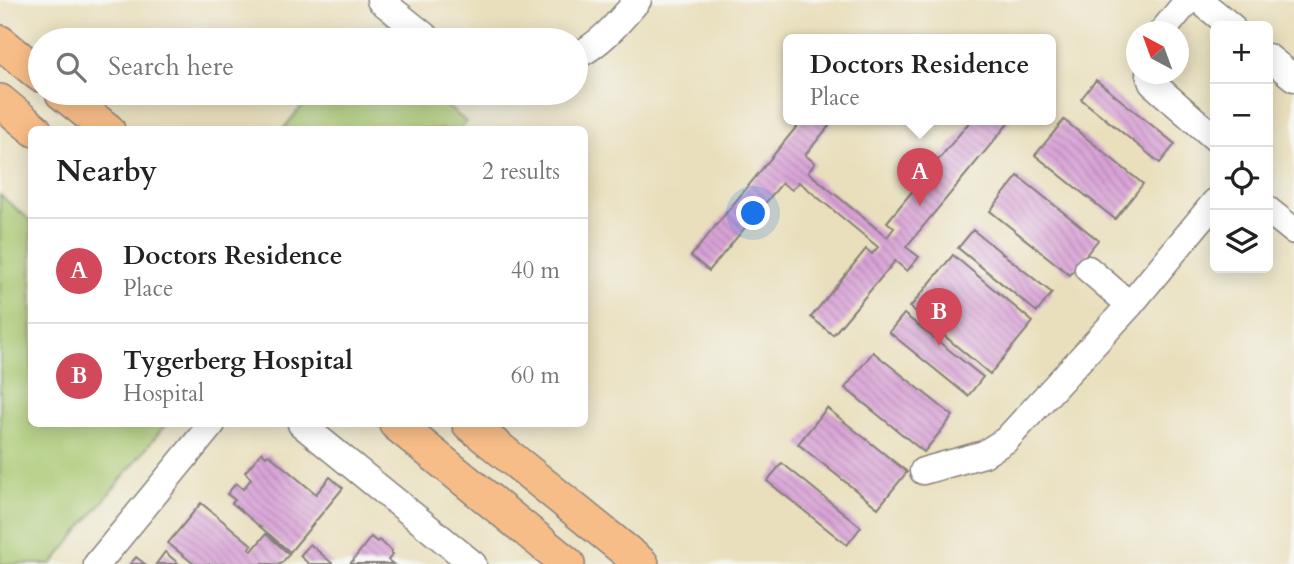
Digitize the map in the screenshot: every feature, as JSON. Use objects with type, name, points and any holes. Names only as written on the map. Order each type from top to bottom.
[{"type":"main road","points":[[0,42],[28,65]]},
{"type":"main road","points":[[0,101],[31,126]]},
{"type":"main road","points":[[77,105],[103,126]]},
{"type":"main road","points":[[400,427],[568,564]]},
{"type":"main road","points":[[473,427],[642,564]]},
{"type":"street","points":[[381,0],[415,28]]},
{"type":"street","points":[[588,49],[619,23],[638,0]]},
{"type":"street","points":[[1171,21],[1188,0]]},
{"type":"street","points":[[1199,0],[1225,21]]},
{"type":"street","points":[[1273,61],[1294,78]]},
{"type":"street","points":[[1153,84],[1210,134]]},
{"type":"street","points":[[923,471],[984,454],[1006,440],[1130,305],[1210,208]]},
{"type":"street","points":[[1273,214],[1294,231]]},
{"type":"street","points":[[1088,269],[1130,305]]},
{"type":"street","points":[[97,564],[210,427]]},
{"type":"street","points":[[305,427],[469,563]]},
{"type":"green space","points":[[303,105],[445,105],[466,122],[463,126],[286,126]]},
{"type":"green space","points":[[0,195],[28,218],[28,427],[164,427],[52,564],[0,564]]},
{"type":"building","points":[[1096,80],[1175,144],[1160,163],[1081,99]]},
{"type":"building","points":[[1064,120],[1143,184],[1115,219],[1035,155]]},
{"type":"building","points":[[798,125],[830,125],[805,155],[815,163],[808,172],[887,237],[894,228],[887,222],[967,125],[1007,125],[906,247],[919,257],[907,271],[895,261],[833,335],[811,317],[866,249],[872,254],[878,247],[799,182],[792,190],[782,183],[709,271],[691,256]]},
{"type":"building","points":[[1018,176],[1098,240],[1070,275],[990,211]]},
{"type":"building","points":[[973,230],[1052,293],[1037,312],[958,248]]},
{"type":"building","points":[[953,255],[1033,322],[990,374],[910,307]]},
{"type":"building","points":[[904,314],[983,377],[968,396],[889,332]]},
{"type":"building","points":[[873,352],[953,416],[924,452],[845,388]]},
{"type":"building","points":[[827,408],[907,472],[878,508],[798,444]]},
{"type":"building","points":[[262,452],[266,456],[268,454],[316,494],[330,477],[343,488],[290,552],[232,503],[235,500],[227,494],[236,483],[243,489],[251,479],[245,472]]},
{"type":"building","points":[[782,463],[861,527],[847,545],[767,481]]},
{"type":"building","points":[[201,503],[252,545],[249,548],[252,551],[266,534],[289,554],[281,564],[194,564],[168,543]]},
{"type":"building","points":[[371,537],[392,551],[393,554],[388,560],[393,564],[350,564]]},
{"type":"building","points":[[310,544],[333,564],[309,564],[300,556]]},
{"type":"building","points":[[165,552],[179,564],[156,564]]},
{"type":"building","points":[[136,557],[145,564],[130,564]]},
{"type":"place","name":"Doctors Residence","points":[[920,206]]},
{"type":"place","name":"Tygerberg Hospital","points":[[939,346]]}]
